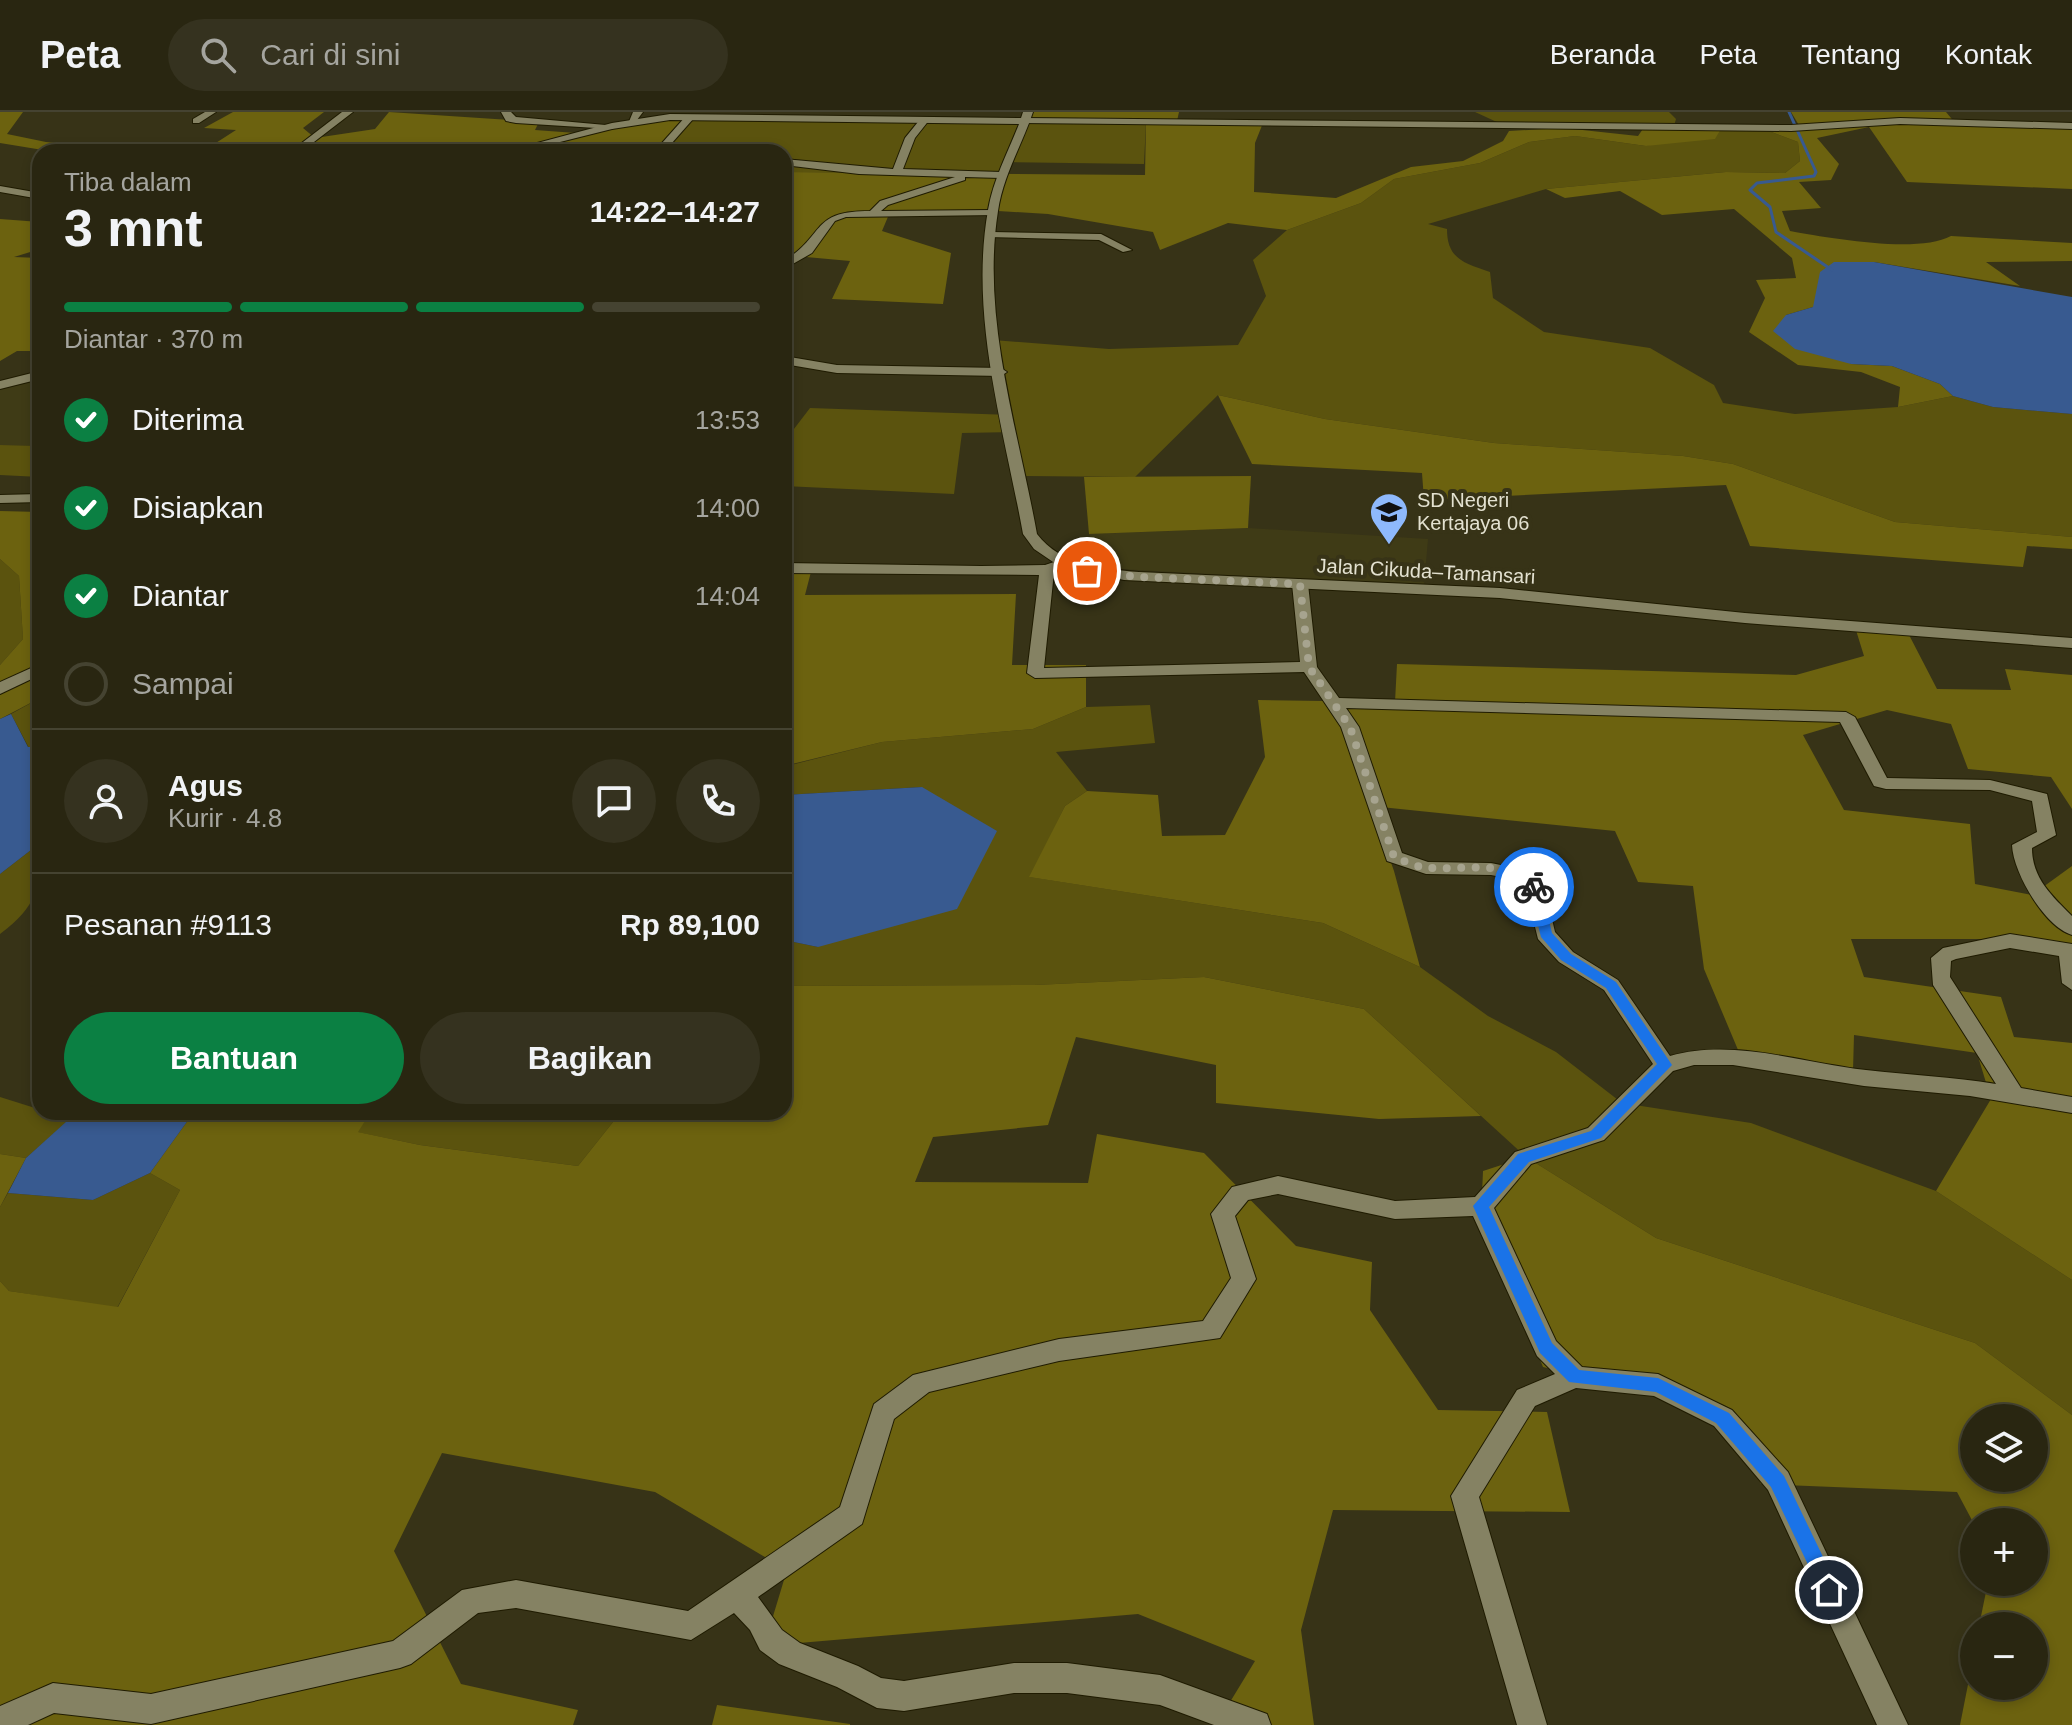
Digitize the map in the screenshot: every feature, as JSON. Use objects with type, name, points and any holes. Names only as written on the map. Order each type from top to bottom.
[{"type":"street","points":[[196,121],[211,112]]},
{"type":"street","points":[[306,144],[348,112]]},
{"type":"street","points":[[531,112],[507,112],[509,119],[552,117],[612,126]]},
{"type":"street","points":[[631,122],[638,112]]},
{"type":"street","points":[[1947,112],[1957,123]]},
{"type":"street","points":[[540,144],[631,122],[801,115],[1796,128],[1871,122],[2072,126]]},
{"type":"street","name":"Jalan Cikuda–Tamansari","points":[[1027,116],[1001,175],[992,213],[988,278],[1030,534],[1055,567],[1124,576],[1500,593],[1745,618],[2072,643]]},
{"type":"street","points":[[667,144],[689,118]]},
{"type":"street","points":[[897,172],[910,138],[925,119]]},
{"type":"street","points":[[792,163],[897,172],[1001,175]]},
{"type":"street","points":[[872,212],[884,203],[966,176],[1001,175]]},
{"type":"street","points":[[0,189],[32,195]]},
{"type":"street","points":[[792,259],[808,251],[831,219],[845,214],[992,213]]},
{"type":"street","points":[[992,235],[1101,237],[1127,250]]},
{"type":"street","points":[[792,361],[837,369],[1001,372]]},
{"type":"street","points":[[0,385],[32,377]]},
{"type":"street","points":[[0,499],[32,498]]},
{"type":"street","points":[[792,568],[1055,567],[1035,673],[1309,667]]},
{"type":"street","points":[[1300,584],[1309,667],[1350,727],[1394,857],[1426,868],[1491,869],[1522,875],[1534,885],[1545,934],[1566,957],[1611,985],[1665,1065]]},
{"type":"street","points":[[0,689],[32,673]]},
{"type":"street","points":[[1333,703],[1846,717],[1880,782],[1990,785],[2041,798],[2047,835],[2022,845],[2020,858],[2030,882],[2072,928]]},
{"type":"street","points":[[2014,1095],[1943,985],[1940,977],[1941,958],[2010,941],[2070,951],[2072,983]]},
{"type":"street","points":[[0,1722],[53,1698],[151,1709],[400,1654],[472,1600],[516,1594],[691,1626],[852,1515],[883,1412],[922,1383],[1059,1350],[1211,1331],[1244,1279],[1223,1214],[1240,1193],[1278,1185],[1395,1210],[1481,1206],[1523,1158],[1596,1134],[1665,1065],[1694,1057],[1733,1057],[1864,1078],[2014,1095],[2072,1105]]},
{"type":"street","points":[[1481,1206],[1546,1348],[1575,1377]]},
{"type":"street","points":[[1532,1725],[1465,1496],[1526,1398],[1575,1377],[1658,1385],[1723,1418],[1778,1481],[1893,1725]]},
{"type":"street","points":[[737,1595],[760,1620],[771,1640],[790,1654],[847,1676],[877,1693],[904,1696],[1014,1678],[1067,1678],[1160,1690],[1256,1725]]},
{"type":"shaded area","points":[[0,112],[23,112],[7,134],[68,144],[32,144],[32,148],[0,143]]},
{"type":"shaded area","points":[[233,112],[324,112],[303,128],[315,138],[375,129],[389,112],[539,122],[535,130],[576,133],[686,117],[660,144],[214,144],[236,130],[204,128]]},
{"type":"shaded area","points":[[1026,112],[1179,112],[1177,121],[1263,123],[1255,143],[1254,192],[1336,198],[1411,167],[1463,161],[1503,141],[1509,131],[1564,128],[1638,136],[1645,126],[1722,127],[1715,139],[1646,146],[1575,136],[1529,142],[1480,163],[1394,179],[1361,203],[1287,230],[1228,223],[1160,250],[1153,232],[1048,214],[982,210],[890,212],[882,231],[951,253],[943,304],[832,299],[850,261],[792,256],[792,172],[1145,175],[1146,122],[1024,121]]},
{"type":"shaded area","points":[[1475,112],[1669,112],[1676,119],[1674,126],[1499,123]]},
{"type":"shaded area","points":[[1791,112],[1946,112],[1956,124],[2072,127],[2072,189],[1907,182],[1869,127],[1817,138],[1839,164],[1831,180],[1799,182],[1821,208],[1782,211],[1790,231],[1849,240],[1917,244],[1951,236],[2072,243],[2072,261],[1986,262],[2020,286],[1874,262],[1813,307],[1786,315],[1851,364],[1892,366],[1940,384],[1953,396],[1898,407],[1900,387],[1861,372],[1798,365],[1749,332],[1765,298],[1756,280],[1796,278],[1792,258],[1734,209],[1662,215],[1620,191],[1565,198],[1546,189],[1726,172],[1785,173],[1800,161],[1798,142],[1761,128],[1800,127]]},
{"type":"shaded area","points":[[686,117],[1146,122],[1144,164],[1007,162],[998,174],[792,172],[792,144],[660,144]]},
{"type":"shaded area","points":[[1722,127],[1761,128],[1798,142],[1800,161],[1785,173],[1726,172],[1546,189],[1428,224],[1447,229],[1450,247],[1459,258],[1490,272],[1493,298],[1544,332],[1650,348],[1714,385],[1723,403],[1795,414],[1898,407],[1953,396],[1993,407],[2072,414],[2072,537],[1895,522],[1733,464],[1683,456],[1494,443],[1325,419],[1218,395],[1135,477],[1025,476],[1015,432],[962,433],[954,494],[792,486],[792,432],[810,408],[1011,415],[993,340],[1109,349],[1238,345],[1266,296],[1253,260],[1287,230],[1361,203],[1394,179],[1480,163],[1529,142],[1575,136],[1646,146]]},
{"type":"shaded area","points":[[0,219],[32,221],[32,251],[14,257],[32,258],[32,351],[17,351],[0,361]]},
{"type":"shaded area","points":[[32,380],[32,446],[0,445],[0,388]]},
{"type":"shaded area","points":[[1218,395],[1325,419],[1494,443],[1683,456],[1733,464],[1895,522],[2072,537],[2072,549],[2027,546],[2023,567],[1750,546],[1726,485],[1424,500],[1422,473],[1252,464]]},
{"type":"shaded area","points":[[0,445],[32,446],[32,477],[0,475]]},
{"type":"shaded area","points":[[1251,476],[1248,528],[1089,534],[1084,477]]},
{"type":"shaded area","points":[[0,511],[32,512],[32,702],[0,719],[0,665],[23,639],[19,576],[0,559]]},
{"type":"shaded area","points":[[1248,528],[1428,539],[1424,586],[1102,568],[1089,534]]},
{"type":"shaded area","points":[[0,559],[19,576],[23,639],[0,665]]},
{"type":"shaded area","points":[[792,568],[812,568],[805,595],[1016,594],[1012,665],[1086,665],[1086,707],[1033,729],[882,742],[792,764]]},
{"type":"shaded area","points":[[1855,627],[1907,631],[1937,689],[2011,690],[2005,669],[2072,675],[2072,809],[2051,777],[1968,769],[1951,724],[1887,710],[1803,735],[1844,810],[1970,824],[1975,884],[2032,895],[2072,866],[2072,944],[2043,939],[1851,939],[1864,977],[2001,997],[2014,1037],[2072,1043],[2072,1280],[1936,1191],[1991,1099],[1977,1053],[1854,1035],[1853,1071],[1741,1057],[1704,969],[1693,886],[1638,882],[1615,831],[1371,806],[1394,871],[1420,967],[1323,923],[1029,877],[1065,806],[1087,791],[1158,795],[1162,836],[1225,835],[1265,757],[1258,700],[1395,702],[1397,664],[1796,675],[1864,656]]},
{"type":"shaded area","points":[[32,702],[32,748],[29,748],[11,714]]},
{"type":"shaded area","points":[[1150,705],[1155,743],[1056,752],[1087,791],[1065,806],[1030,877],[1323,923],[1420,967],[1488,1016],[1556,1052],[1622,1103],[1751,1123],[1936,1191],[2072,1280],[2072,1415],[1975,1343],[1656,1238],[1526,1157],[1364,1009],[1204,977],[1035,985],[792,986],[792,942],[818,947],[922,787],[792,795],[792,765],[882,742],[1033,729],[1086,707]]},
{"type":"shaded area","points":[[32,849],[32,899],[13,924],[0,934],[0,874]]},
{"type":"shaded area","points":[[1204,977],[1364,1009],[1481,1116],[1379,1119],[1216,1103],[1216,1065],[1076,1037],[1048,1125],[933,1137],[915,1182],[1088,1183],[1097,1134],[1204,1153],[1296,1246],[1372,1262],[1370,1310],[1438,1410],[1547,1412],[1570,1512],[1333,1510],[1301,1630],[1314,1725],[1216,1725],[1255,1661],[1138,1614],[764,1646],[787,1570],[655,1492],[442,1453],[394,1551],[461,1684],[578,1710],[573,1725],[0,1725],[0,1281],[9,1291],[118,1307],[180,1190],[150,1173],[188,1120],[366,1120],[358,1132],[420,1145],[578,1166],[615,1120],[792,1120],[792,986],[1035,985]]},
{"type":"shaded area","points":[[0,1097],[32,1107],[32,1120],[69,1120],[26,1158],[0,1154]]},
{"type":"shaded area","points":[[365,1120],[615,1120],[578,1166],[420,1145],[357,1132]]},
{"type":"shaded area","points":[[0,1154],[26,1158],[0,1207]]},
{"type":"shaded area","points":[[1526,1157],[1656,1238],[1975,1343],[2072,1415],[2072,1725],[1960,1725],[1965,1700],[2048,1700],[2048,1612],[1982,1612],[1985,1596],[2048,1596],[2048,1508],[1966,1508],[1957,1492],[1761,1484],[1725,1409],[1543,1367],[1481,1216],[1483,1171]]},
{"type":"shaded area","points":[[150,1173],[180,1190],[117,1308],[9,1291],[0,1281],[0,1207],[8,1193],[93,1200]]},
{"type":"shaded area","points":[[717,1705],[850,1724],[850,1725],[712,1725]]},
{"type":"water","points":[[1834,262],[1874,262],[2072,297],[2072,414],[1993,407],[1953,396],[1940,384],[1892,366],[1851,364],[1795,349],[1773,331],[1786,315],[1813,307],[1820,272]]},
{"type":"water","points":[[11,714],[28,747],[32,747],[32,849],[0,874],[0,719]]},
{"type":"water","points":[[922,787],[997,831],[957,909],[818,947],[792,942],[792,795]]},
{"type":"water","points":[[68,1120],[188,1120],[150,1173],[93,1200],[8,1193],[26,1158]]},
{"type":"waterway","points":[[1789,112],[1816,172],[1814,176],[1757,183],[1750,190],[1770,207],[1776,232],[1832,270]]},
{"type":"way so far","points":[[1087,571],[1139,577],[1300,584],[1309,667],[1350,727],[1383,833],[1394,857],[1426,868],[1491,869],[1522,875],[1534,887]]},
{"type":"place","name":"SD Negeri Kertajaya 06","points":[[1389,546]]},
{"type":"route","points":[[1534,887],[1545,934],[1566,957],[1611,985],[1665,1065],[1596,1134],[1523,1158],[1481,1206],[1546,1348],[1575,1377],[1658,1385],[1723,1418],[1778,1481],[1829,1590]]}]
